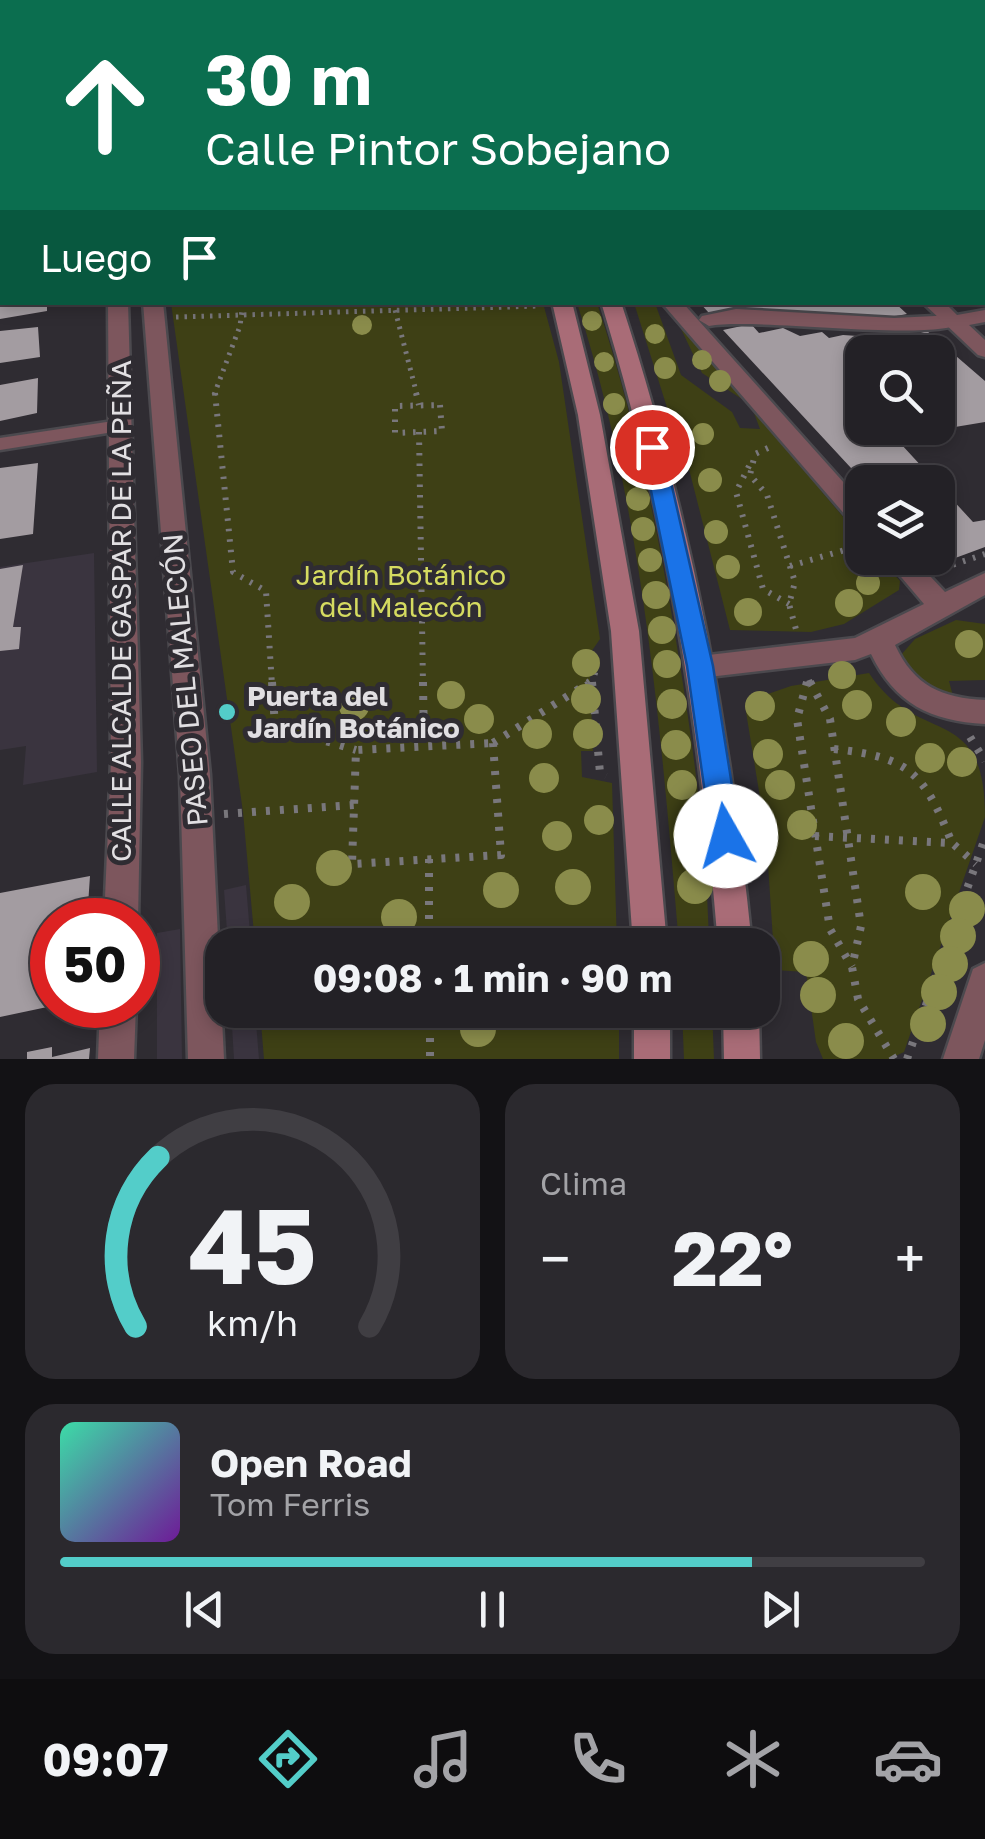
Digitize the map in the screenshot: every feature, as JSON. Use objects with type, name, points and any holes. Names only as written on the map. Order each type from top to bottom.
[{"type":"main road","points":[[554,305],[578,364],[603,490],[630,675],[649,928]]},
{"type":"main road","points":[[611,305],[652,447],[700,666],[722,806],[733,928]]},
{"type":"main road","points":[[652,1028],[652,1059]]},
{"type":"main road","points":[[741,1028],[742,1059]]},
{"type":"street","name":"CALLE ALCALDE GASPAR DE LA PEÑA","points":[[118,305],[126,762],[122,898]]},
{"type":"street","name":"PASEO DEL MALECÓN","points":[[153,305],[198,816],[206,1059]]},
{"type":"street","points":[[675,305],[845,499]]},
{"type":"street","points":[[936,305],[985,351]]},
{"type":"street","points":[[710,320],[736,315],[894,324],[985,316]]},
{"type":"street","points":[[914,575],[940,604]]},
{"type":"street","points":[[700,666],[817,656],[879,641],[940,604],[985,583]]},
{"type":"street","points":[[879,641],[902,685],[934,706],[978,717]]},
{"type":"street","points":[[961,1059],[985,981]]},
{"type":"street","points":[[116,1059],[117,1028]]},
{"type":"lane","points":[[0,444],[120,426]]},
{"type":"path","points":[[243,305],[214,397],[233,572],[266,591],[275,726],[356,750],[493,744],[501,855],[352,864],[356,750]]},
{"type":"path","points":[[394,305],[419,406]]},
{"type":"path","points":[[207,317],[536,305]]},
{"type":"path","points":[[440,404],[442,431],[419,432],[395,433],[396,406],[440,404]]},
{"type":"path","points":[[419,432],[424,747]]},
{"type":"path","points":[[776,446],[755,454],[736,492],[764,589],[789,604]]},
{"type":"path","points":[[750,464],[750,475],[767,495],[796,582],[789,604],[798,638],[809,636]]},
{"type":"path","points":[[790,566],[845,550]]},
{"type":"path","points":[[955,564],[985,554]]},
{"type":"path","points":[[808,678],[828,674]]},
{"type":"path","points":[[808,678],[830,719],[861,926],[852,967]]},
{"type":"path","points":[[808,678],[797,720],[830,929],[852,967],[858,999],[894,1059]]},
{"type":"path","points":[[834,749],[882,754],[916,772],[933,796],[952,843],[976,864]]},
{"type":"path","points":[[198,816],[354,806]]},
{"type":"path","points":[[815,836],[952,843]]},
{"type":"path","points":[[907,1059],[985,838]]},
{"type":"path","points":[[428,859],[429,928]]},
{"type":"path","points":[[430,1028],[430,1059]]},
{"type":"shaded area","points":[[94,553],[97,772],[23,785],[26,746],[0,750],[0,567]]},
{"type":"shaded area","points":[[246,885],[250,928],[227,928],[224,890]]},
{"type":"shaded area","points":[[180,929],[182,1059],[157,1059],[160,932]]},
{"type":"shaded area","points":[[232,1028],[256,1028],[259,1059],[234,1059]]},
{"type":"green space","name":"Jardín Botánico del Malecón","points":[[171,305],[544,305],[559,362],[600,639],[589,655],[593,751],[581,751],[582,777],[612,783],[616,928],[253,928],[243,812]]},
{"type":"green space","points":[[578,305],[598,305],[624,392],[656,528],[695,770],[708,928],[678,928],[646,621],[618,460]]},
{"type":"green space","points":[[635,305],[656,305],[681,375],[732,412],[740,428],[760,429],[751,405],[702,373],[673,312],[778,428],[845,519],[845,575],[895,575],[900,581],[899,590],[844,624],[811,632],[730,630],[676,418],[670,417]]},
{"type":"green space","points":[[956,620],[985,624],[985,680],[949,681],[954,700],[936,698],[901,664],[901,655],[915,639]]},
{"type":"green space","points":[[869,673],[888,696],[908,711],[961,740],[974,756],[982,780],[985,817],[904,1052],[889,1059],[823,1059],[816,1042],[806,972],[780,970],[780,928],[772,928],[766,834],[746,712],[753,699],[791,686]]},
{"type":"green space","points":[[261,1028],[619,1028],[619,1059],[264,1059]]},
{"type":"green space","points":[[683,1028],[713,1028],[714,1059],[684,1059]]},
{"type":"building","points":[[0,305],[47,305],[47,311],[0,319]]},
{"type":"building","points":[[702,305],[897,305],[907,314],[891,317],[732,308],[709,313]]},
{"type":"building","points":[[751,324],[759,333],[783,328],[800,336],[822,332],[829,338],[845,335],[845,445],[902,445],[920,465],[848,465],[723,330]]},
{"type":"building","points":[[38,327],[40,357],[0,363],[0,331]]},
{"type":"building","points":[[955,355],[985,381],[985,422],[955,427]]},
{"type":"building","points":[[38,378],[37,413],[0,421],[0,385]]},
{"type":"building","points":[[38,463],[33,534],[0,539],[0,468]]},
{"type":"building","points":[[955,502],[973,522],[985,520],[985,547],[955,558]]},
{"type":"building","points":[[23,565],[13,627],[21,627],[19,649],[0,651],[0,569]]},
{"type":"building","points":[[90,876],[88,898],[30,898],[30,1011],[0,1017],[0,893]]},
{"type":"building","points":[[52,1047],[52,1057],[90,1048],[89,1059],[27,1059],[27,1052]]},
{"type":"place","name":"Puerta del Jardín Botánico","points":[[227,712]]},
{"type":"route","points":[[652,447],[700,666],[726,836]]}]
